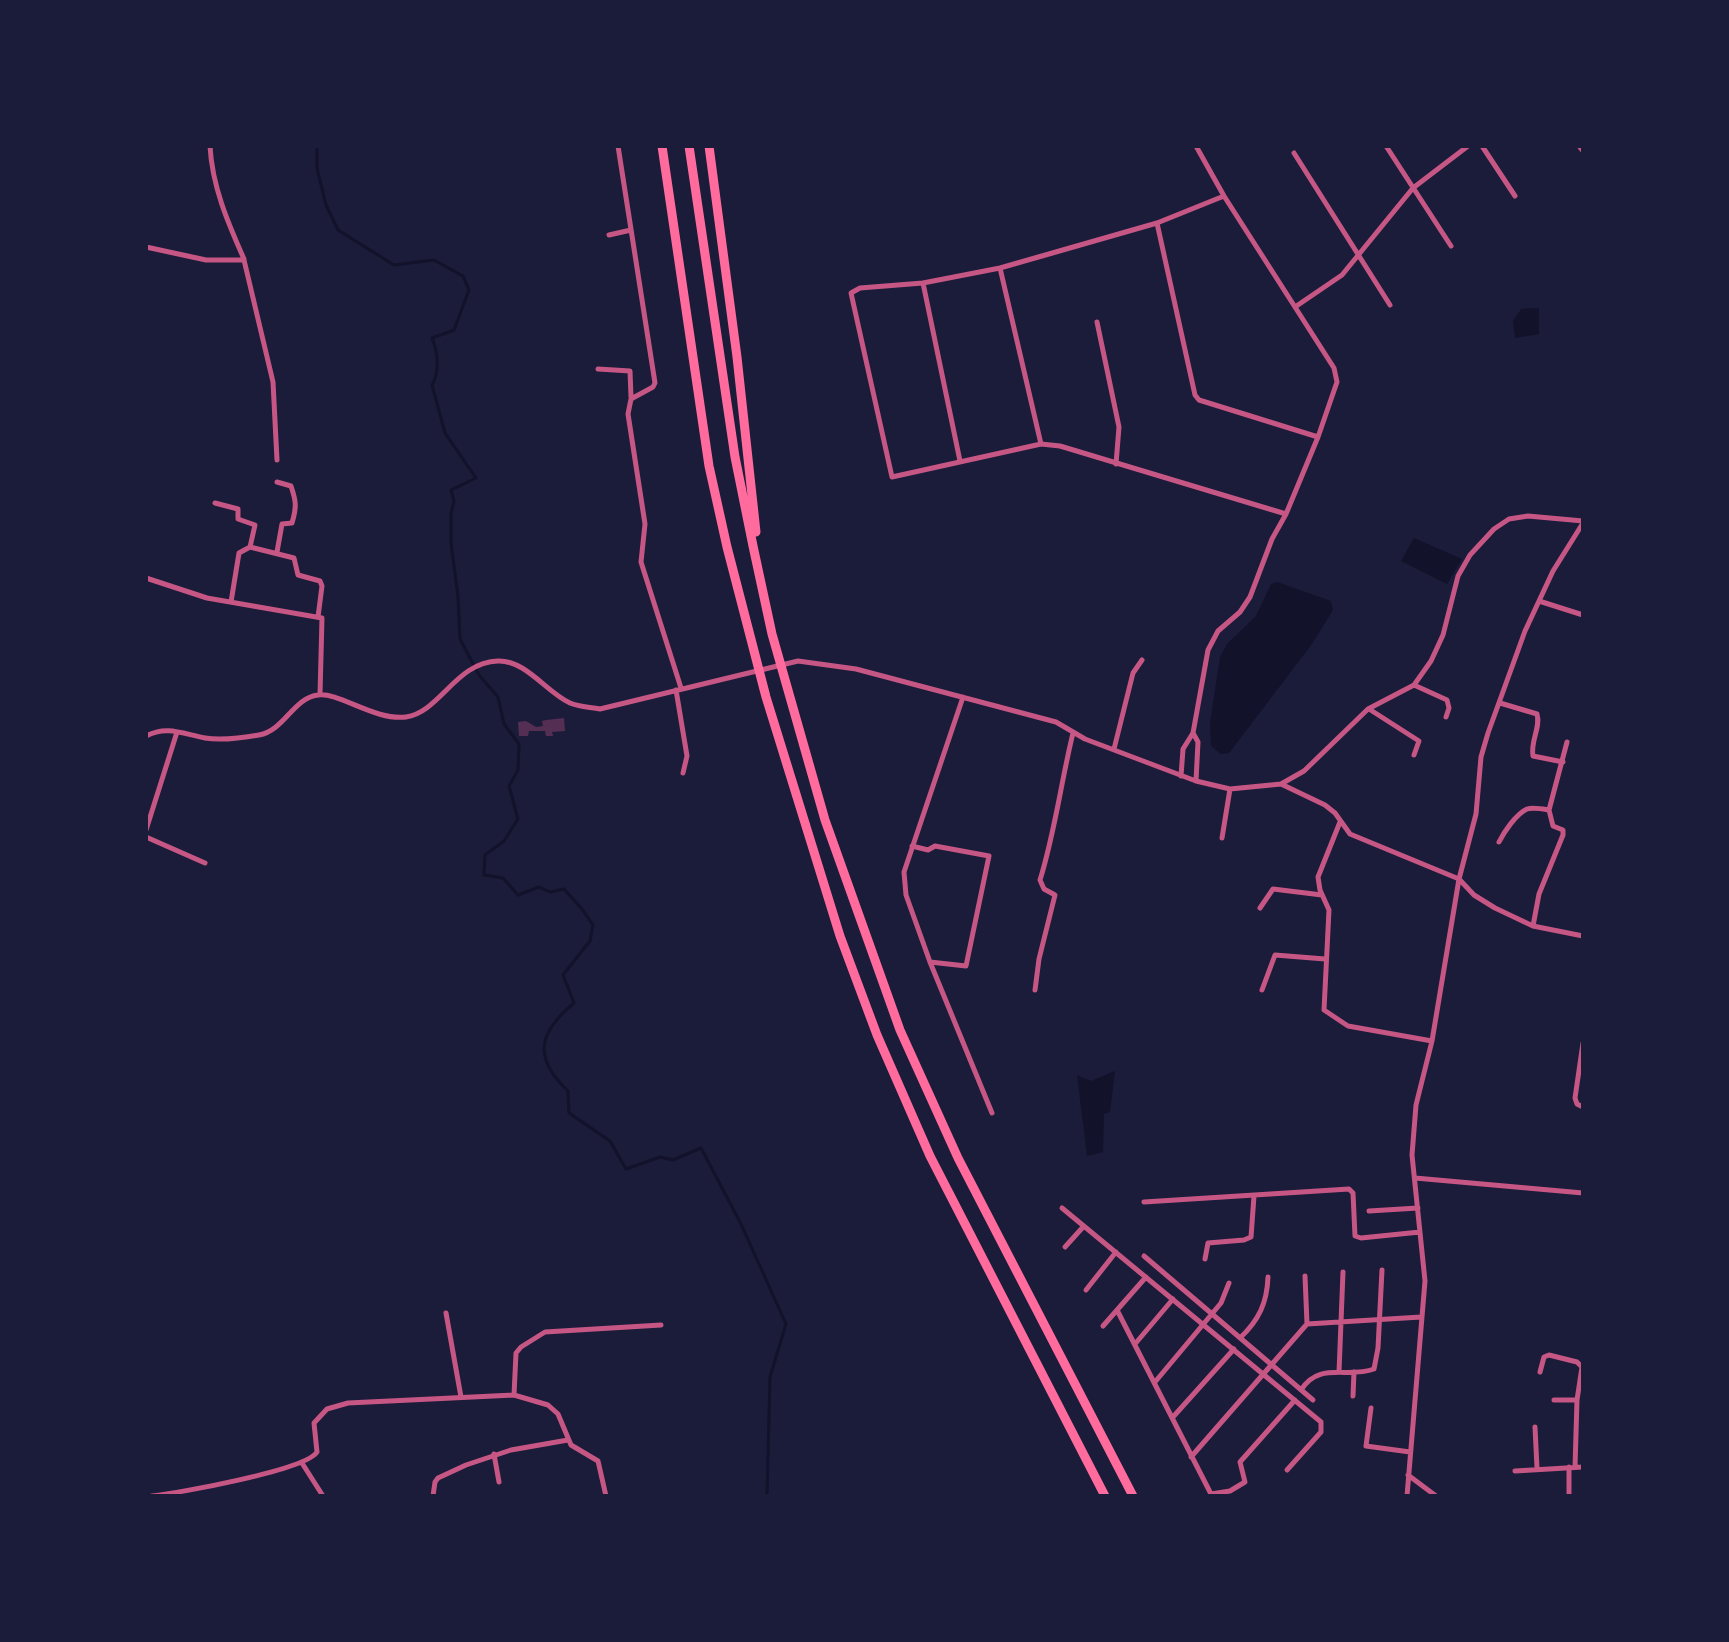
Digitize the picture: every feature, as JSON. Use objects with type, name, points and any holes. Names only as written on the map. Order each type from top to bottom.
[{"type":"highway","points":[[662,146],[709,466],[727,547],[766,697],[840,936],[877,1035],[930,1156],[1105,1496]]},
{"type":"highway","points":[[689,146],[735,457],[772,634],[825,820],[900,1030],[958,1158],[1133,1496]]},
{"type":"highway","points":[[709,146],[767,612]]},
{"type":"street","points":[[210,146],[221,204],[244,260],[273,382],[277,460]]},
{"type":"street","points":[[618,146],[655,383],[631,399]]},
{"type":"street","points":[[1181,776],[1183,749],[1193,733],[1208,650],[1218,631],[1240,612],[1250,597],[1272,539],[1286,514],[1318,437],[1337,382],[1334,368],[1224,196],[1196,146]]},
{"type":"street","points":[[1386,146],[1451,246]]},
{"type":"street","points":[[1295,307],[1342,275],[1413,188],[1468,146]]},
{"type":"street","points":[[1482,146],[1515,196]]},
{"type":"street","points":[[1579,146],[1583,151]]},
{"type":"street","points":[[1294,153],[1390,305]]},
{"type":"street","points":[[1224,196],[1157,223],[1000,268],[923,283],[860,288],[851,293],[892,477],[1041,444],[1060,446],[1286,514]]},
{"type":"street","points":[[1157,223],[1195,395],[1199,400],[1318,437]]},
{"type":"street","points":[[609,235],[631,230]]},
{"type":"street","points":[[146,247],[206,260],[244,260]]},
{"type":"street","points":[[1000,268],[1041,444]]},
{"type":"street","points":[[923,283],[960,461]]},
{"type":"street","points":[[1097,322],[1119,427],[1116,464]]},
{"type":"street","points":[[598,369],[630,371],[628,423],[645,524],[641,562],[678,689],[687,756],[683,773]]},
{"type":"street","points":[[277,482],[291,486],[296,503],[293,522],[282,524],[277,552]]},
{"type":"street","points":[[215,503],[238,509],[238,519],[255,525],[250,547]]},
{"type":"street","points":[[146,736],[164,729],[218,739],[259,735],[272,730],[307,698],[320,694],[378,714],[407,717],[431,703],[473,668],[497,661],[520,667],[551,692],[584,707],[615,707],[798,661],[856,669],[1056,722],[1073,733],[1196,781],[1230,789],[1281,784],[1304,771],[1368,709],[1414,685],[1431,661],[1443,635],[1458,576],[1480,542],[1509,519],[1528,516],[1583,522],[1553,571],[1525,631],[1481,757],[1476,814],[1459,879],[1432,1041],[1416,1105],[1412,1155],[1425,1281],[1405,1484],[1407,1496]]},
{"type":"street","points":[[231,602],[239,553],[250,547],[295,559],[299,576],[320,582],[318,617]]},
{"type":"street","points":[[146,578],[183,591],[318,617],[324,621],[320,694]]},
{"type":"street","points":[[1539,601],[1583,615]]},
{"type":"street","points":[[1114,749],[1133,673],[1142,660]]},
{"type":"street","points":[[1414,685],[1447,700],[1449,708],[1446,717]]},
{"type":"street","points":[[963,697],[904,872],[930,962],[992,1113]]},
{"type":"street","points":[[1500,703],[1537,714],[1539,719],[1533,756],[1563,762]]},
{"type":"street","points":[[1368,709],[1419,741],[1414,755]]},
{"type":"street","points":[[146,830],[177,731]]},
{"type":"street","points":[[1035,990],[1039,959],[1055,895],[1044,889],[1040,880],[1049,852],[1059,790],[1073,733]]},
{"type":"street","points":[[1193,733],[1198,742],[1196,781]]},
{"type":"street","points":[[1533,926],[1539,894],[1563,835],[1563,830],[1553,826],[1549,810],[1567,742]]},
{"type":"street","points":[[1281,784],[1325,805],[1350,834],[1459,879],[1485,901],[1533,926],[1583,936]]},
{"type":"street","points":[[1222,838],[1230,789]]},
{"type":"street","points":[[1499,842],[1525,810],[1549,810]]},
{"type":"street","points":[[1340,822],[1319,872],[1329,910],[1322,1006],[1327,1013],[1348,1026],[1432,1041]]},
{"type":"street","points":[[146,837],[205,863]]},
{"type":"street","points":[[912,846],[928,850],[935,846],[989,856],[966,966],[930,962]]},
{"type":"street","points":[[1260,908],[1273,889],[1323,895]]},
{"type":"street","points":[[1262,990],[1277,954],[1325,959]]},
{"type":"street","points":[[1583,1043],[1575,1098],[1577,1104],[1583,1107]]},
{"type":"street","points":[[1415,1178],[1583,1193]]},
{"type":"street","points":[[1144,1202],[1351,1189],[1355,1236],[1420,1232]]},
{"type":"street","points":[[1205,1259],[1208,1243],[1251,1237],[1254,1196]]},
{"type":"street","points":[[1062,1208],[1321,1422],[1322,1427],[1287,1470]]},
{"type":"street","points":[[1369,1211],[1418,1208]]},
{"type":"street","points":[[1065,1247],[1084,1226]]},
{"type":"street","points":[[1086,1290],[1116,1252]]},
{"type":"street","points":[[1144,1256],[1313,1400]]},
{"type":"street","points":[[1301,1390],[1312,1376],[1371,1371],[1375,1367],[1382,1270]]},
{"type":"street","points":[[1339,1372],[1343,1272]]},
{"type":"street","points":[[1305,1276],[1307,1324]]},
{"type":"street","points":[[1103,1326],[1146,1277]]},
{"type":"street","points":[[1240,1338],[1261,1313],[1267,1297],[1268,1277]]},
{"type":"street","points":[[1155,1382],[1226,1296],[1229,1283]]},
{"type":"street","points":[[1135,1344],[1173,1299]]},
{"type":"street","points":[[1117,1310],[1211,1494],[1236,1488],[1245,1482],[1240,1462],[1295,1400]]},
{"type":"street","points":[[446,1313],[461,1397]]},
{"type":"street","points":[[1191,1457],[1307,1324],[1421,1317]]},
{"type":"street","points":[[514,1395],[516,1353],[541,1333],[661,1325]]},
{"type":"street","points":[[1172,1417],[1234,1349]]},
{"type":"street","points":[[1540,1372],[1546,1356],[1580,1364],[1582,1370],[1569,1496]]},
{"type":"street","points":[[1353,1396],[1354,1372]]},
{"type":"street","points":[[152,1496],[311,1459],[317,1452],[314,1423],[327,1409],[348,1403],[514,1395],[548,1405],[558,1414],[568,1440],[598,1461],[606,1496]]},
{"type":"street","points":[[1554,1400],[1577,1400]]},
{"type":"street","points":[[1371,1408],[1366,1446],[1410,1452]]},
{"type":"street","points":[[1535,1427],[1537,1468]]},
{"type":"street","points":[[433,1496],[438,1478],[494,1454],[568,1440]]},
{"type":"street","points":[[494,1454],[499,1482]]},
{"type":"street","points":[[302,1463],[323,1496]]},
{"type":"street","points":[[1515,1471],[1583,1467]]},
{"type":"street","points":[[1407,1475],[1436,1496]]},
{"type":"shaded area","points":[[1539,308],[1539,334],[1515,338],[1513,321],[1521,309]]},
{"type":"shaded area","points":[[1414,538],[1462,559],[1447,584],[1401,561]]},
{"type":"shaded area","points":[[1277,582],[1331,601],[1333,610],[1312,644],[1229,753],[1221,754],[1211,746],[1210,723],[1220,657],[1227,644],[1256,616],[1271,584]]},
{"type":"shaded area","points":[[1115,1071],[1110,1112],[1104,1114],[1103,1152],[1087,1156],[1077,1075],[1091,1081]]},
{"type":"building","points":[[564,718],[565,731],[552,732],[553,736],[546,736],[545,731],[529,731],[528,736],[519,736],[518,722],[526,721],[536,727],[543,726],[542,721]]},
{"type":"waterway","points":[[317,146],[317,168],[326,205],[338,230],[394,265],[434,260],[463,276],[469,290],[454,330],[432,338],[437,362],[432,385],[445,433],[476,478],[451,490],[454,501],[451,543],[460,639],[479,675],[498,697],[504,724],[519,744],[518,770],[509,786],[518,819],[504,841],[485,855],[484,875],[503,878],[518,895],[539,887],[550,892],[564,889],[593,925],[590,941],[563,975],[574,1003],[553,1024],[544,1045],[549,1067],[568,1091],[569,1113],[610,1141],[626,1169],[660,1157],[673,1160],[701,1148],[741,1224],[786,1324],[770,1377],[767,1496]]}]
